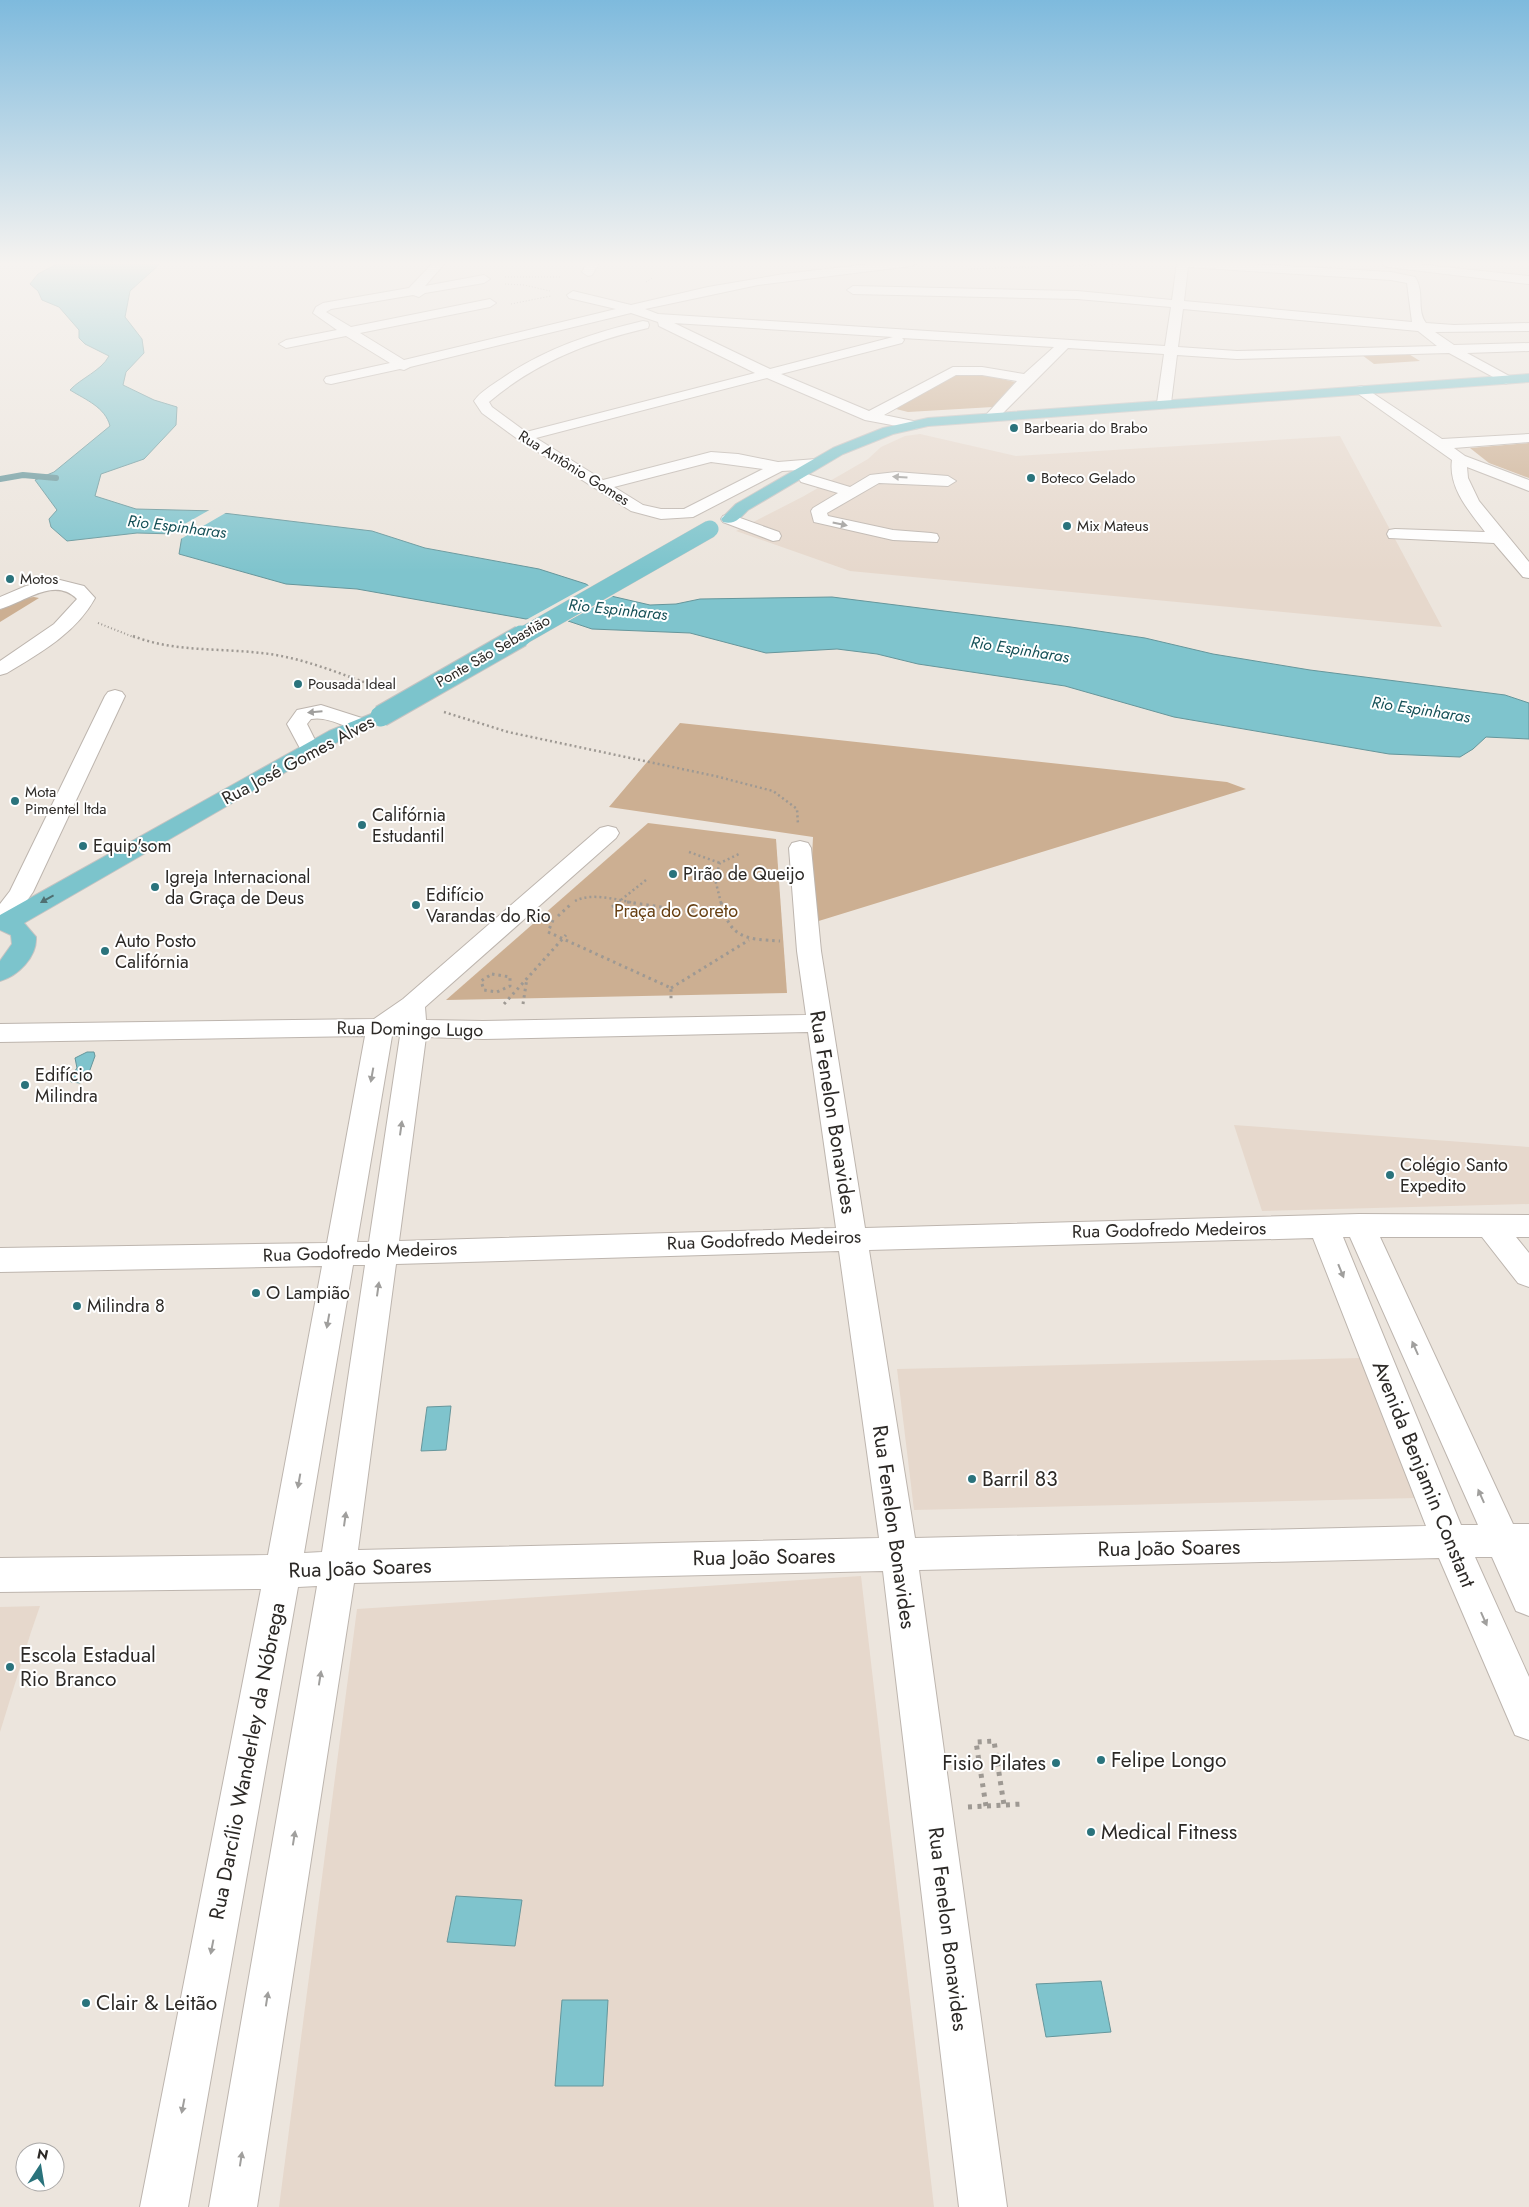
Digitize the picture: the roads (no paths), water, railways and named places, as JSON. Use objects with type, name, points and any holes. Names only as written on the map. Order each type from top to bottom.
[{"type":"main road","name":"Ponte São Sebastião","points":[[371,720],[729,518],[754,510],[810,472],[868,439],[888,432],[913,425],[992,416],[1529,378]]},
{"type":"main road","name":"Rua José Gomes Alves","points":[[7,925],[310,750],[371,720]]},
{"type":"main road","name":"Rua José Gomes Alves","points":[[7,925],[81,896],[349,741],[371,720]]},
{"type":"main road","points":[[0,973],[18,958],[25,942],[7,925]]},
{"type":"street","points":[[331,380],[404,366]]},
{"type":"street","name":"Rua Antônio Gomes","points":[[527,366],[481,401],[487,410],[524,437],[637,508],[661,514],[687,514],[778,467]]},
{"type":"street","points":[[753,366],[870,417],[913,425]]},
{"type":"street","points":[[524,437],[800,366]]},
{"type":"street","points":[[992,416],[1041,366]]},
{"type":"street","points":[[1164,403],[1168,366]]},
{"type":"street","points":[[1482,366],[1506,380]]},
{"type":"street","points":[[870,417],[953,371],[982,371],[1027,379]]},
{"type":"street","points":[[1362,390],[1460,459],[1529,486]]},
{"type":"street","points":[[870,417],[888,432]]},
{"type":"street","points":[[1441,444],[1529,438]]},
{"type":"street","points":[[602,485],[711,457],[738,459],[778,467],[796,464],[810,472],[856,489]]},
{"type":"street","points":[[1460,459],[1458,468],[1460,480],[1477,509],[1529,573]]},
{"type":"street","points":[[931,538],[893,535],[820,520],[819,511],[876,478],[886,476],[948,481]]},
{"type":"street","points":[[729,518],[759,532],[773,536]]},
{"type":"street","points":[[1395,534],[1499,538]]},
{"type":"street","points":[[0,604],[27,584],[60,585],[82,592],[86,598],[76,615],[34,647],[0,669]]},
{"type":"street","points":[[7,925],[115,696]]},
{"type":"street","points":[[310,750],[297,724],[304,714],[321,711],[371,720]]},
{"type":"street","points":[[233,2207],[338,1568],[384,1251],[413,1016],[608,834]]},
{"type":"street","name":"Rua Fenelon Bonavides","points":[[800,848],[808,943],[899,1553],[984,2207]]},
{"type":"street","name":"Rua Domingo Lugo","points":[[0,1033],[380,1027],[413,1016],[483,1030],[820,1023]]},
{"type":"street","name":"Rua Darcílio Wanderley da Nóbrega","points":[[164,2207],[283,1572],[380,1027]]},
{"type":"street","name":"Rua Godofredo Medeiros","points":[[0,1260],[340,1254],[384,1251],[1359,1225],[1527,1228]]},
{"type":"street","name":"Avenida Benjamin Constant","points":[[1359,1225],[1515,1540],[1529,1599]]},
{"type":"street","name":"Avenida Benjamin Constant","points":[[1323,1226],[1450,1542],[1529,1721]]},
{"type":"street","points":[[1491,1227],[1529,1275]]},
{"type":"street","name":"Rua João Soares","points":[[0,1575],[283,1572],[338,1568],[899,1553],[1515,1540]]},
{"type":"water","name":"Rio Espinharas","points":[[101,366],[132,366],[126,372],[123,385],[154,400],[177,407],[176,425],[144,459],[101,474],[95,496],[136,509],[216,511],[175,534],[137,533],[67,541],[51,527],[49,519],[57,510],[35,480],[54,472],[110,426],[108,419],[99,409],[70,390]]},
{"type":"water","points":[[223,513],[372,531],[425,548],[539,569],[586,584],[597,591],[548,619],[526,619],[357,589],[286,584],[179,554],[182,536]]},
{"type":"water","name":"Rio Espinharas","points":[[611,596],[650,605],[676,604],[700,599],[832,597],[1145,638],[1213,654],[1310,670],[1505,695],[1529,703],[1529,739],[1486,737],[1473,749],[1460,757],[1389,754],[1174,717],[1065,686],[918,664],[877,654],[837,649],[766,653],[690,633],[592,629],[568,621]]},
{"type":"water","points":[[87,1052],[94,1052],[95,1056],[87,1078],[80,1083],[71,1082],[69,1079],[77,1068],[75,1058]]},
{"type":"water","points":[[451,1406],[446,1450],[421,1451],[427,1407]]},
{"type":"water","points":[[456,1896],[522,1900],[515,1946],[447,1942]]},
{"type":"water","points":[[1101,1981],[1111,2032],[1046,2037],[1036,1984]]},
{"type":"water","points":[[562,2000],[608,2000],[603,2086],[555,2086]]},
{"type":"waterway","points":[[0,479],[23,475],[56,478]]},
{"type":"place","name":"Barbearia do Brabo","points":[[1014,428]]},
{"type":"place","name":"Boteco Gelado","points":[[1031,478]]},
{"type":"place","name":"Mix Mateus","points":[[1067,526]]},
{"type":"place","name":"Motos","points":[[10,579]]},
{"type":"place","name":"Pousada Ideal","points":[[298,684]]},
{"type":"place","name":"Mota Pimentel ltda","points":[[15,801]]},
{"type":"place","name":"Califórnia Estudantil","points":[[362,825]]},
{"type":"place","name":"Equip'som","points":[[83,846]]},
{"type":"place","name":"Pirão de Queijo","points":[[673,874]]},
{"type":"place","name":"Igreja Internacional da Graça de Deus","points":[[155,887]]},
{"type":"place","name":"Edifício Varandas do Rio","points":[[416,905]]},
{"type":"place","name":"Auto Posto Califórnia","points":[[105,951]]},
{"type":"place","name":"Edifício Milindra","points":[[25,1085]]},
{"type":"place","name":"Colégio Santo Expedito","points":[[1390,1175]]},
{"type":"place","name":"O Lampião","points":[[256,1293]]},
{"type":"place","name":"Milindra 8","points":[[77,1306]]},
{"type":"place","name":"Barril 83","points":[[972,1479]]},
{"type":"place","name":"Escola Estadual Rio Branco","points":[[10,1667]]},
{"type":"place","name":"Felipe Longo","points":[[1101,1760]]},
{"type":"place","name":"Fisio Pilates","points":[[1056,1763]]},
{"type":"place","name":"Medical Fitness","points":[[1091,1832]]},
{"type":"place","name":"Clair & Leitão","points":[[86,2003]]},
{"type":"park label","name":"Praça do Coreto","points":[[676,911]]}]
